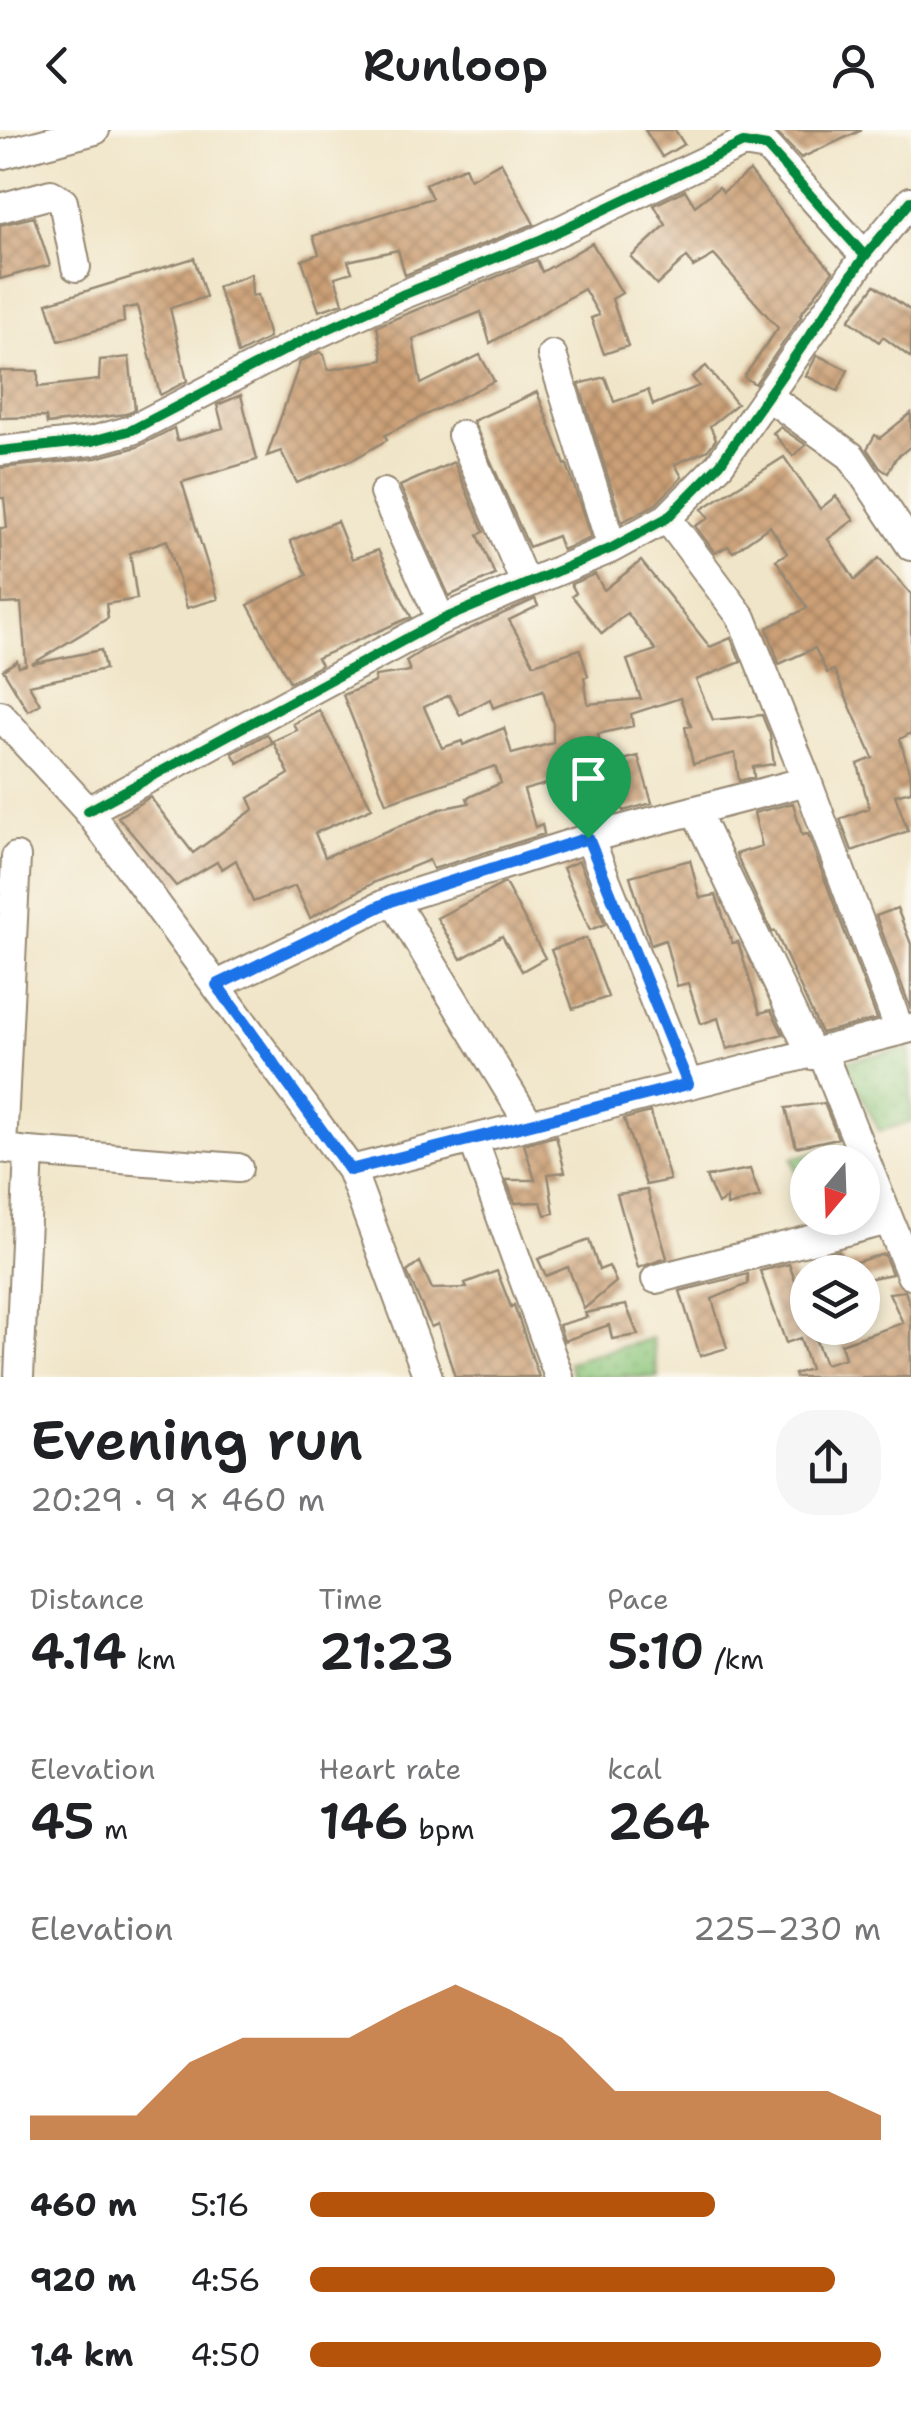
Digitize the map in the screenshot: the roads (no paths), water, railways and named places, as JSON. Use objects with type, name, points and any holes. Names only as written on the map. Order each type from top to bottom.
[{"type":"street","points":[[0,155],[95,130]]},
{"type":"street","points":[[0,451],[92,441],[132,430],[340,324],[540,240],[743,143],[767,147],[865,256]]},
{"type":"street","points":[[0,208],[51,194],[57,196],[63,202],[76,267]]},
{"type":"street","points":[[88,811],[440,620],[612,548],[667,518],[720,464],[865,256],[910,206]]},
{"type":"street","points":[[552,354],[612,548]]},
{"type":"street","points":[[769,396],[852,456],[911,546]]},
{"type":"street","points":[[462,435],[525,583]]},
{"type":"street","points":[[384,493],[440,620]]},
{"type":"street","points":[[350,1170],[905,1030],[742,618],[667,518]]},
{"type":"street","points":[[1,718],[88,811],[350,1170],[428,1377]]},
{"type":"street","points":[[217,985],[393,900],[588,838],[807,780]]},
{"type":"street","points":[[695,810],[817,1054],[911,1274]]},
{"type":"street","points":[[588,838],[688,1084]]},
{"type":"street","points":[[16,856],[10,1149],[18,1377]]},
{"type":"street","points":[[393,900],[530,1125]]},
{"type":"street","points":[[473,1139],[559,1377]]},
{"type":"street","points":[[10,1149],[238,1168]]},
{"type":"street","points":[[656,1279],[889,1220]]}]
